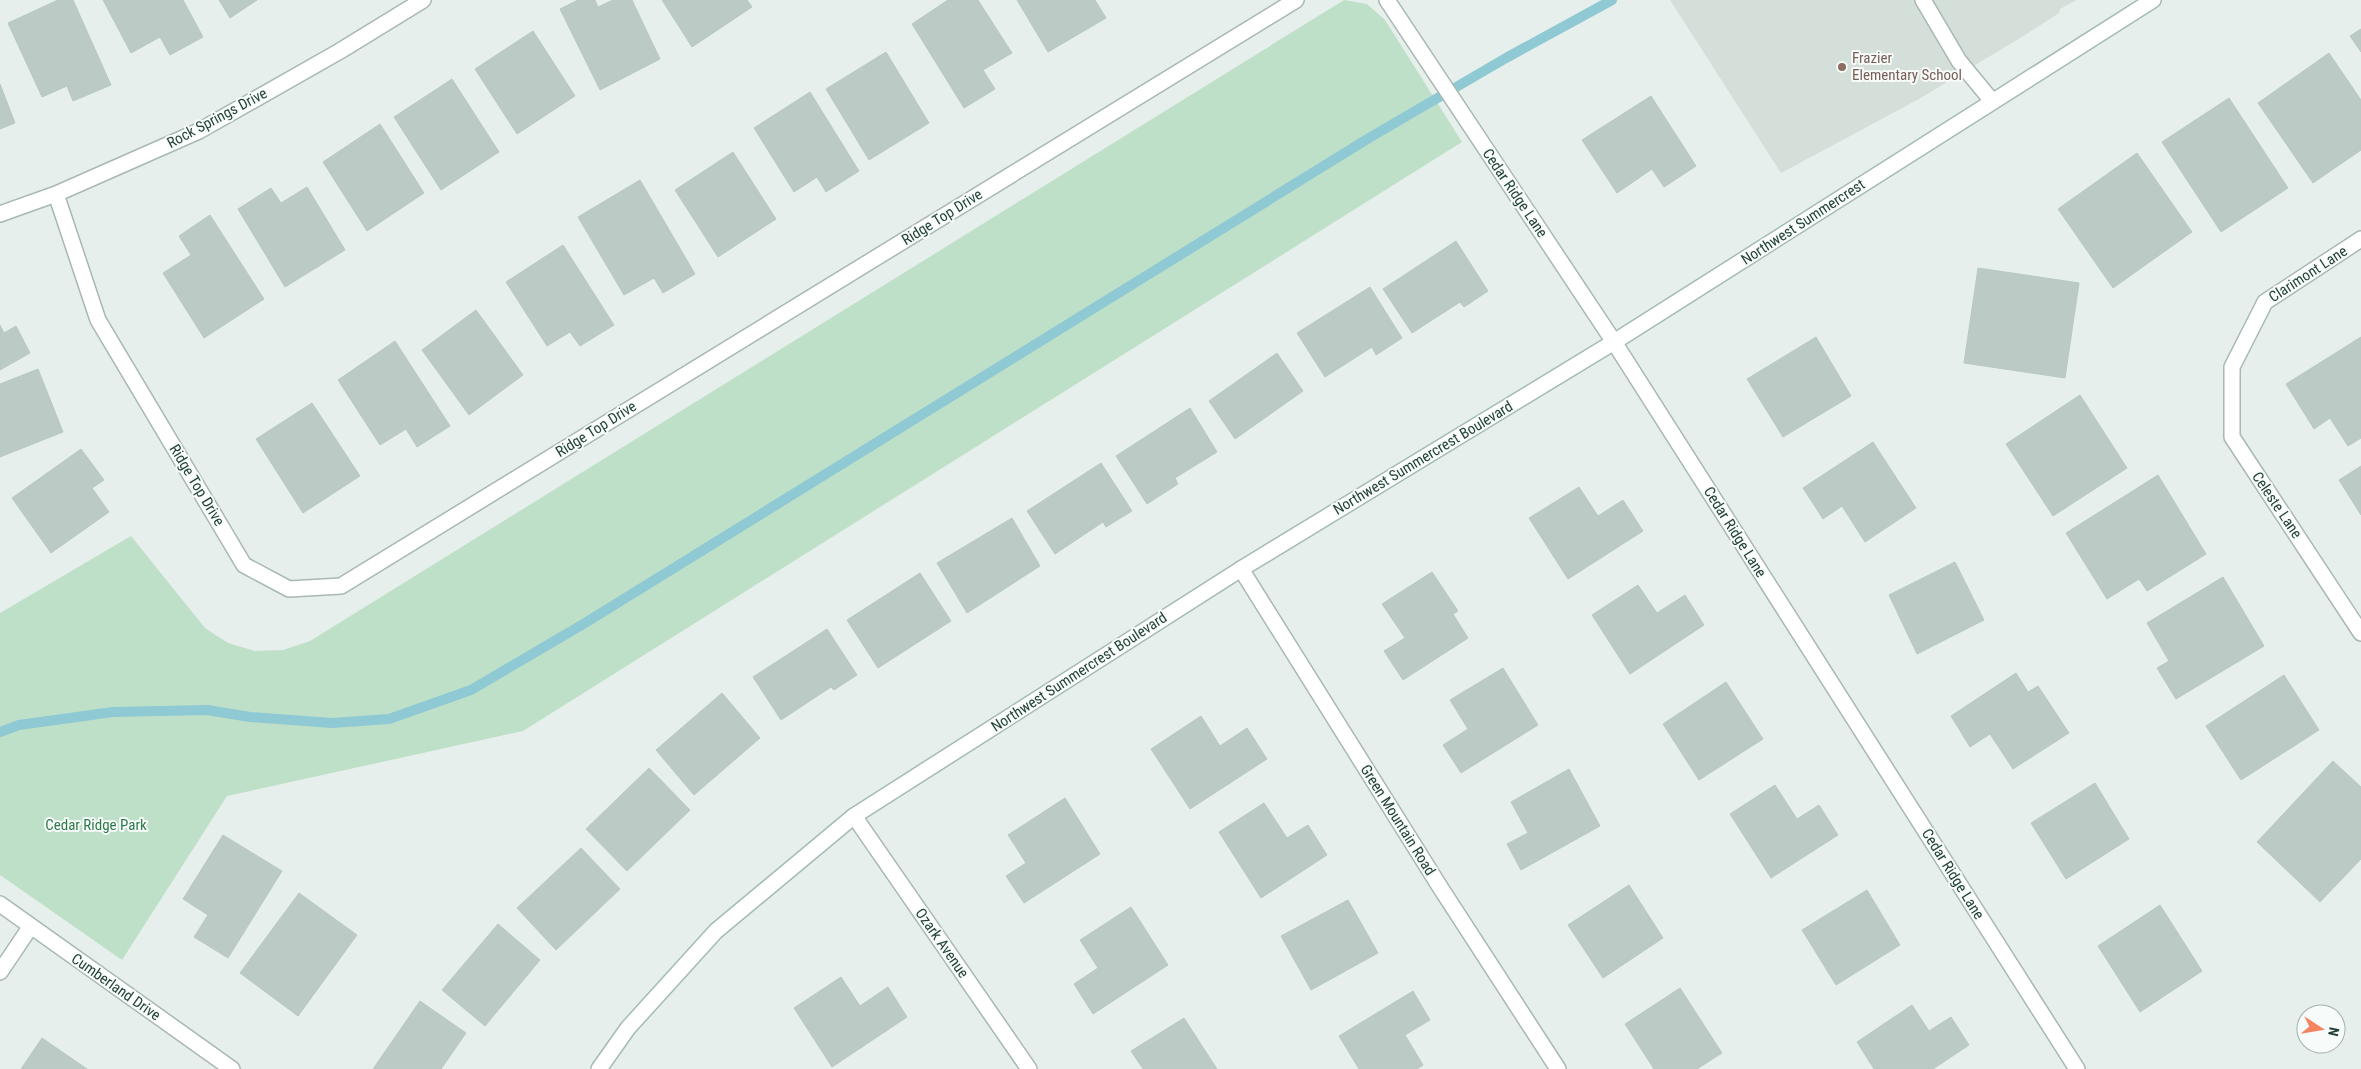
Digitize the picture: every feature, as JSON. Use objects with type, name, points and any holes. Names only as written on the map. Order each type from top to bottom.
[{"type":"street","name":"Rock Springs Drive","points":[[0,214],[56,194],[199,131],[340,51],[423,0]]},
{"type":"street","name":"Ridge Top Drive","points":[[56,194],[98,320],[244,565],[289,589],[341,586],[1296,0]]},
{"type":"street","name":"Cedar Ridge Lane","points":[[1387,0],[1614,342],[2077,1069]]},
{"type":"street","points":[[1923,0],[1959,61],[1992,101],[2152,0]]},
{"type":"street","name":"Northwest Summercrest","points":[[1614,342],[1992,101]]},
{"type":"street","name":"Clarimont Lane","points":[[2232,367],[2265,302],[2361,239]]},
{"type":"street","name":"Northwest Summercrest Boulevard","points":[[599,1069],[628,1028],[716,931],[854,816],[1241,568],[1614,342]]},
{"type":"street","name":"Celeste Lane","points":[[2232,367],[2232,437],[2361,632]]},
{"type":"street","name":"Green Mountain Road","points":[[1241,568],[1440,887],[1558,1069]]},
{"type":"street","name":"Ozark Avenue","points":[[854,816],[1029,1069]]},
{"type":"street","name":"Cumberland Drive","points":[[0,904],[232,1069]]},
{"type":"street","points":[[0,972],[31,926]]},
{"type":"shaded area","name":"Frazier Elementary School","points":[[1670,0],[2077,0],[2060,9],[2059,13],[2025,35],[1919,99],[1781,173]]},
{"type":"green space","name":"Cedar Ridge Park","points":[[1344,0],[1367,4],[1385,20],[1462,142],[523,731],[227,796],[122,960],[0,875],[0,613],[131,536],[205,628],[228,643],[255,651],[283,650],[310,641]]},
{"type":"building","points":[[58,0],[73,0],[111,85],[73,101],[67,86],[42,97],[8,23]]},
{"type":"building","points":[[103,0],[183,0],[203,37],[170,55],[160,37],[131,53]]},
{"type":"building","points":[[219,0],[257,0],[230,18]]},
{"type":"building","points":[[578,0],[595,0],[598,7],[613,0],[632,0],[660,59],[600,90],[560,9]]},
{"type":"building","points":[[662,0],[747,0],[752,7],[692,47]]},
{"type":"building","points":[[948,0],[978,0],[1012,53],[983,70],[995,89],[964,108],[912,24]]},
{"type":"building","points":[[1017,0],[1095,0],[1106,18],[1048,52]]},
{"type":"building","points":[[2361,29],[2361,52],[2350,36]]},
{"type":"building","points":[[533,31],[575,96],[517,134],[475,69]]},
{"type":"building","points":[[886,52],[929,123],[869,160],[826,89]]},
{"type":"building","points":[[2329,53],[2361,100],[2361,150],[2313,183],[2258,103]]},
{"type":"building","points":[[452,79],[499,152],[441,190],[394,117]]},
{"type":"building","points":[[0,84],[15,123],[0,129]]},
{"type":"building","points":[[810,92],[859,171],[826,192],[817,177],[794,192],[754,128]]},
{"type":"building","points":[[1651,96],[1696,166],[1664,187],[1652,169],[1617,193],[1582,140]]},
{"type":"building","points":[[2229,98],[2288,188],[2221,232],[2162,142]]},
{"type":"building","points":[[380,124],[424,193],[367,231],[323,162]]},
{"type":"building","points":[[733,152],[776,219],[718,257],[675,190]]},
{"type":"building","points":[[2137,153],[2192,232],[2113,288],[2058,209]]},
{"type":"building","points":[[640,180],[695,274],[663,293],[654,278],[624,295],[578,217]]},
{"type":"building","points":[[307,187],[345,250],[285,287],[238,209],[271,188],[281,203]]},
{"type":"building","points":[[210,215],[264,299],[204,338],[163,273],[191,255],[179,236]]},
{"type":"building","points":[[1456,241],[1488,291],[1464,307],[1460,302],[1412,333],[1383,289]]},
{"type":"building","points":[[563,245],[614,325],[580,346],[570,332],[547,346],[506,282]]},
{"type":"building","points":[[1978,268],[2079,283],[2065,378],[1964,363]]},
{"type":"building","points":[[1370,287],[1402,338],[1376,355],[1372,347],[1325,377],[1297,333]]},
{"type":"building","points":[[476,310],[523,375],[469,415],[422,350]]},
{"type":"building","points":[[0,325],[4,333],[16,326],[30,353],[0,370]]},
{"type":"building","points":[[1816,337],[1851,396],[1783,437],[1747,379]]},
{"type":"building","points":[[2361,337],[2361,438],[2348,446],[2330,418],[2314,429],[2286,384]]},
{"type":"building","points":[[395,341],[450,426],[417,447],[406,429],[380,445],[338,380]]},
{"type":"building","points":[[1277,353],[1303,391],[1235,439],[1209,401]]},
{"type":"building","points":[[38,369],[63,432],[0,457],[0,384]]},
{"type":"building","points":[[2080,395],[2127,468],[2053,516],[2006,444]]},
{"type":"building","points":[[312,403],[360,476],[303,513],[256,439]]},
{"type":"building","points":[[1190,408],[1217,452],[1175,478],[1178,484],[1147,504],[1116,456]]},
{"type":"building","points":[[1873,442],[1916,508],[1865,542],[1842,506],[1823,519],[1803,488]]},
{"type":"building","points":[[81,449],[104,480],[92,488],[109,512],[51,553],[12,498]]},
{"type":"building","points":[[1101,463],[1132,511],[1106,527],[1103,522],[1055,554],[1027,511]]},
{"type":"building","points":[[2361,466],[2361,515],[2339,480]]},
{"type":"building","points":[[2158,475],[2206,554],[2147,591],[2139,579],[2107,599],[2066,533]]},
{"type":"building","points":[[1579,487],[1598,516],[1623,500],[1643,531],[1568,579],[1529,518]]},
{"type":"building","points":[[1012,518],[1040,566],[967,613],[937,563]]},
{"type":"building","points":[[1955,562],[1984,620],[1917,654],[1889,595]]},
{"type":"building","points":[[1432,572],[1458,611],[1453,614],[1468,638],[1403,680],[1384,651],[1405,638],[1382,604]]},
{"type":"building","points":[[920,573],[951,621],[878,668],[847,620]]},
{"type":"building","points":[[2223,577],[2264,646],[2176,699],[2157,668],[2169,661],[2147,623]]},
{"type":"building","points":[[1638,585],[1657,613],[1685,595],[1704,625],[1630,674],[1592,615]]},
{"type":"building","points":[[827,629],[857,675],[834,690],[831,687],[781,720],[753,677]]},
{"type":"building","points":[[1503,668],[1538,725],[1461,773],[1443,745],[1468,729],[1450,700]]},
{"type":"building","points":[[2016,673],[2028,692],[2038,686],[2069,733],[2013,769],[1990,734],[1970,747],[1951,716]]},
{"type":"building","points":[[2284,675],[2319,730],[2241,780],[2206,726]]},
{"type":"building","points":[[1726,682],[1763,739],[1699,780],[1663,724]]},
{"type":"building","points":[[722,693],[760,738],[694,795],[656,750]]},
{"type":"building","points":[[1201,716],[1220,746],[1247,728],[1267,759],[1190,809],[1151,749]]},
{"type":"building","points":[[2333,761],[2361,787],[2361,859],[2320,902],[2257,842]]},
{"type":"building","points":[[649,768],[690,810],[627,871],[586,829]]},
{"type":"building","points":[[1569,769],[1600,826],[1521,870],[1507,844],[1528,833],[1511,802]]},
{"type":"building","points":[[2095,783],[2129,839],[2066,879],[2031,823]]},
{"type":"building","points":[[1775,785],[1797,819],[1819,805],[1838,835],[1771,878],[1730,814]]},
{"type":"building","points":[[1065,798],[1100,854],[1024,903],[1006,876],[1026,863],[1008,835]]},
{"type":"building","points":[[1264,803],[1287,838],[1308,825],[1327,855],[1261,898],[1219,832]]},
{"type":"building","points":[[223,835],[282,871],[228,958],[194,937],[208,915],[183,899]]},
{"type":"building","points":[[581,848],[620,889],[556,950],[517,908]]},
{"type":"building","points":[[1629,885],[1663,938],[1603,978],[1568,925]]},
{"type":"building","points":[[1867,890],[1900,945],[1836,985],[1802,930]]},
{"type":"building","points":[[299,893],[357,935],[298,1016],[240,973]]},
{"type":"building","points":[[1348,900],[1378,953],[1311,990],[1281,936]]},
{"type":"building","points":[[2160,905],[2202,971],[2140,1012],[2098,946]]},
{"type":"building","points":[[1131,907],[1168,965],[1093,1014],[1074,984],[1098,968],[1080,940]]},
{"type":"building","points":[[498,924],[540,960],[485,1026],[442,990]]},
{"type":"building","points":[[841,977],[860,1006],[888,987],[907,1017],[832,1067],[794,1008]]},
{"type":"building","points":[[1680,988],[1722,1053],[1697,1069],[1654,1069],[1625,1024]]},
{"type":"building","points":[[1413,991],[1430,1020],[1405,1035],[1423,1065],[1417,1069],[1359,1069],[1339,1036]]},
{"type":"building","points":[[420,1001],[466,1033],[441,1069],[373,1069]]},
{"type":"building","points":[[1912,1005],[1929,1031],[1951,1017],[1969,1045],[1933,1069],[1874,1069],[1857,1042]]},
{"type":"building","points":[[1184,1018],[1217,1069],[1143,1069],[1131,1051]]},
{"type":"building","points":[[42,1038],[87,1069],[21,1069]]},
{"type":"waterway","points":[[0,732],[19,725],[113,712],[207,710],[250,717],[332,723],[389,719],[471,690],[585,623],[1369,138],[1506,58],[1612,0]]},
{"type":"place","name":"Frazier Elementary School","points":[[1842,67]]}]
